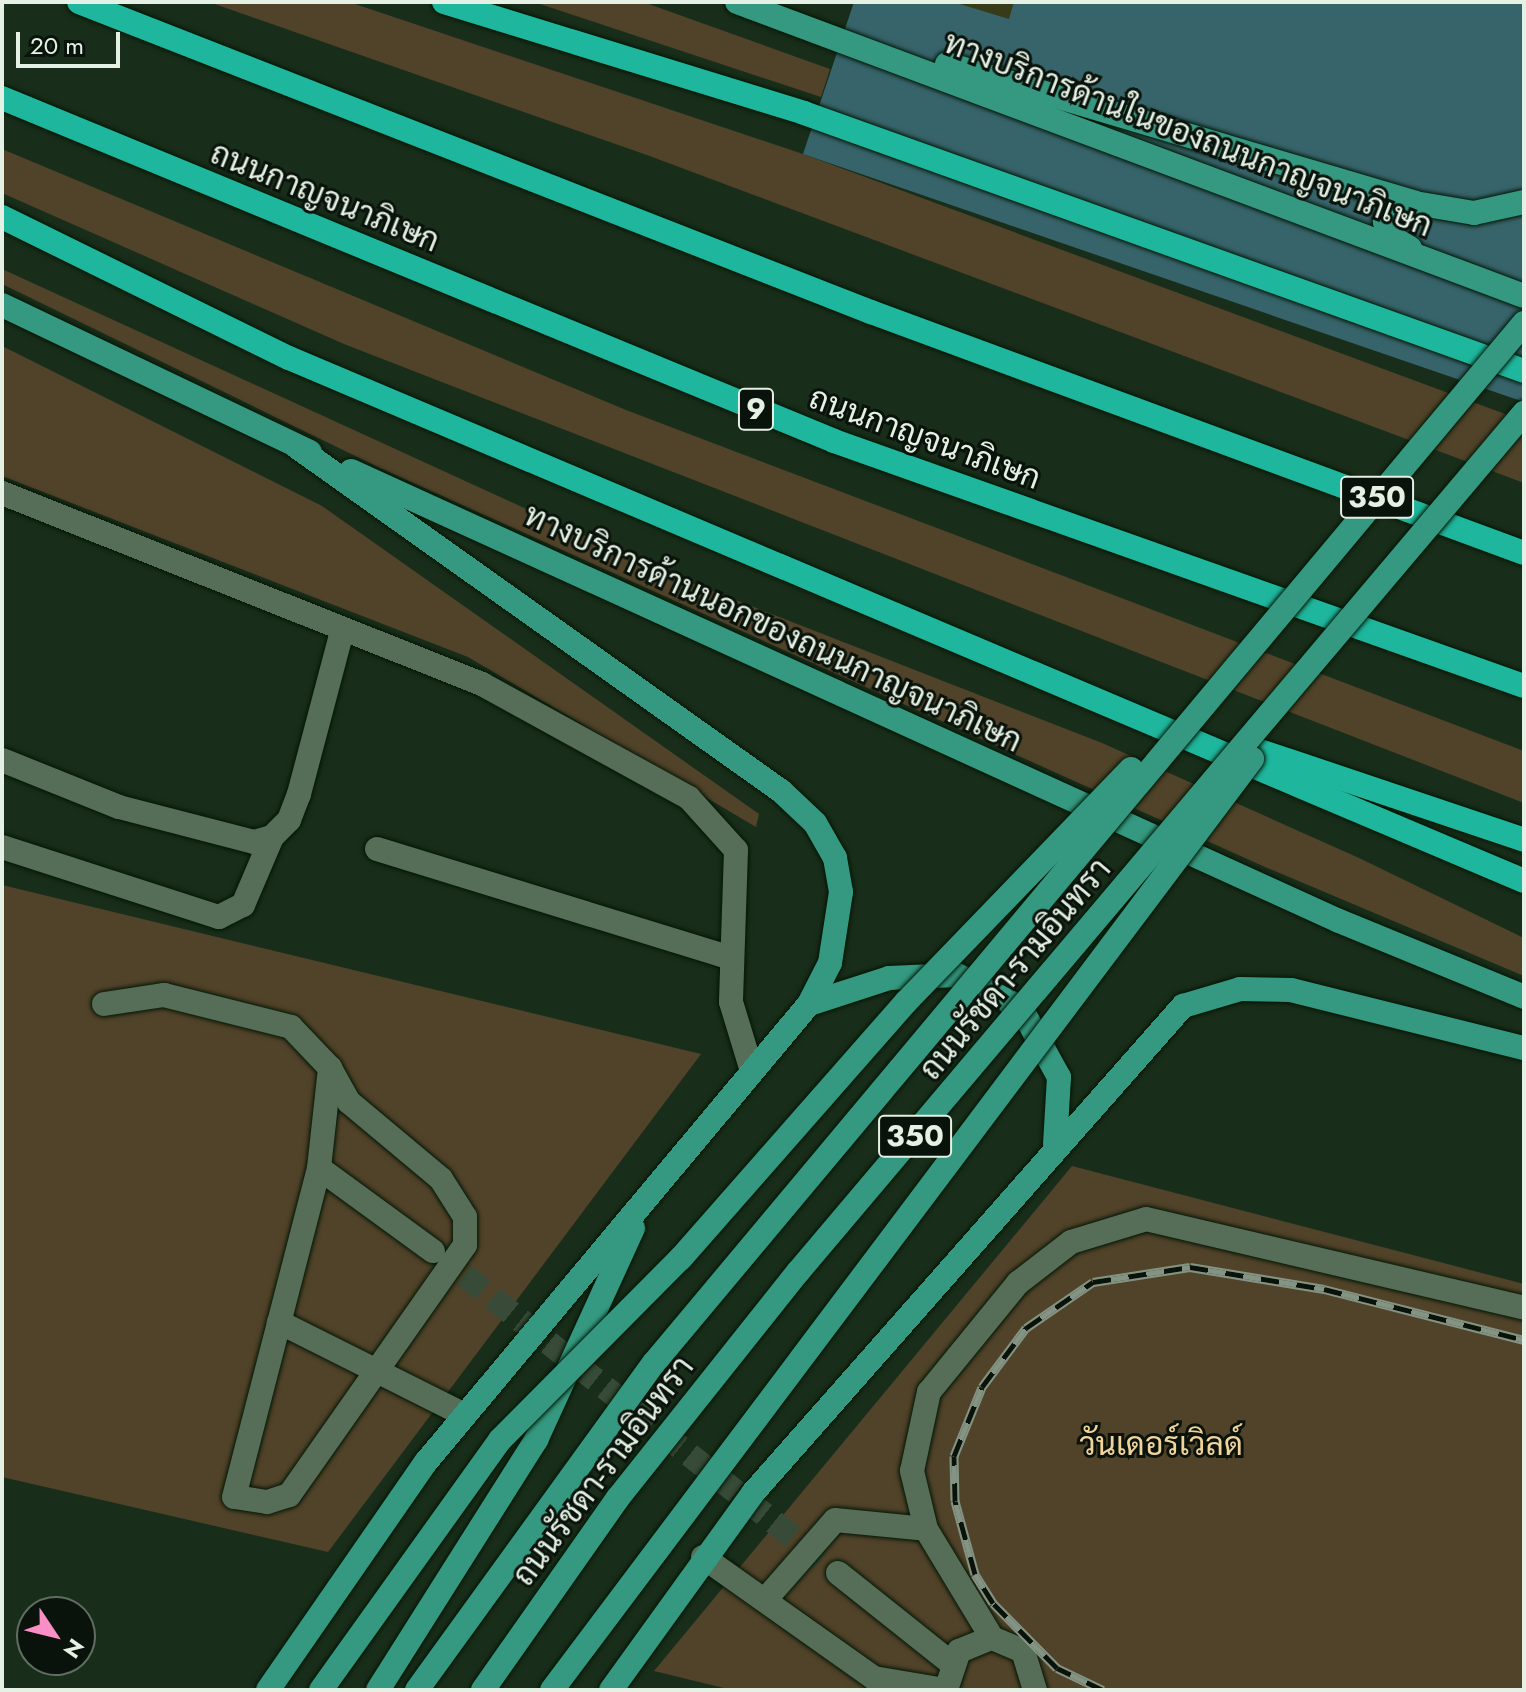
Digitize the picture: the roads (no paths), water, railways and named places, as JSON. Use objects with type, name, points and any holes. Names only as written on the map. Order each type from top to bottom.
[{"type":"highway","points":[[79,2],[871,312],[1524,553]]},
{"type":"highway","points":[[444,2],[804,113],[1524,371]]},
{"type":"highway","name":"ถนนกาญจนาภิเษก","points":[[2,98],[834,441],[1524,686]]},
{"type":"highway","points":[[2,217],[289,358],[1109,701],[1524,881]]},
{"type":"highway","points":[[1109,701],[1524,840]]},
{"type":"main road","name":"ทางบริการด้านในของถนนกาญจนาภิเษก","points":[[737,2],[882,50],[1524,296]]},
{"type":"main road","points":[[882,50],[988,74],[1415,203],[1474,213],[1524,202]]},
{"type":"main road","points":[[1415,203],[1390,214],[1386,230],[1455,270]]},
{"type":"main road","name":"ทางบริการด้านนอกของถนนกาญจนาภิเษก","points":[[2,305],[297,447],[1339,921],[1524,997]]},
{"type":"main road","name":"ถนนรัชดา-รามอินทรา","points":[[417,1690],[654,1363],[1524,323]]},
{"type":"main road","name":"ถนนรัชดา-รามอินทรา","points":[[483,1690],[618,1498],[798,1272],[1524,413]]},
{"type":"main road","points":[[268,1690],[465,1415],[751,1068],[809,1004],[830,963],[841,892],[835,858],[815,823],[769,781],[297,447]]},
{"type":"main road","name":"ถนนรัชดา-รามอินทรา","points":[[552,1690],[1105,965],[1368,598]]},
{"type":"main road","name":"ถนนรัชดา-รามอินทรา","points":[[321,1690],[500,1440],[681,1258],[976,927],[1230,671]]},
{"type":"main road","points":[[809,1004],[889,978],[957,975],[1021,1008],[1059,1077],[1055,1144]]},
{"type":"main road","points":[[611,1690],[703,1557],[1055,1144],[1183,1006],[1240,989],[1291,990],[1524,1048]]},
{"type":"main road","points":[[378,1690],[510,1486],[617,1257],[676,1158]]},
{"type":"lane","points":[[2,493],[342,631],[482,684],[689,798],[736,850],[728,957],[731,1002],[751,1068]]},
{"type":"lane","points":[[2,847],[219,917],[243,905],[272,837],[289,820],[299,794],[342,631]]},
{"type":"lane","points":[[2,760],[119,807],[254,842],[272,837]]},
{"type":"lane","points":[[377,849],[728,957]]},
{"type":"lane","points":[[104,1004],[164,995],[228,1008],[291,1027],[330,1068],[349,1102],[441,1179],[465,1217],[465,1245],[372,1368],[289,1495],[267,1502],[234,1497],[319,1168],[330,1068]]},
{"type":"lane","points":[[319,1168],[433,1251]]},
{"type":"lane","points":[[1035,1690],[1023,1651],[992,1638],[926,1529],[912,1471],[929,1392],[1018,1283],[1071,1242],[1146,1219],[1524,1308]]},
{"type":"lane","points":[[279,1322],[465,1415]]},
{"type":"lane","points":[[765,1600],[835,1520],[926,1529]]},
{"type":"lane","points":[[703,1557],[874,1678],[946,1690],[950,1662],[971,1643],[992,1638]]},
{"type":"lane","points":[[838,1573],[950,1662]]},
{"type":"water","points":[[854,2],[1524,2],[1524,402],[803,154]]},
{"type":"tunnel","points":[[436,1253],[838,1573]]},
{"type":"railway","points":[[1103,1690],[1057,1668],[993,1603],[975,1574],[955,1501],[954,1456],[982,1387],[1026,1328],[1093,1282],[1190,1267],[1324,1289],[1524,1340]]},
{"type":"park label","name":"วันเดอร์เวิลด์","points":[[1161,1444]]}]
